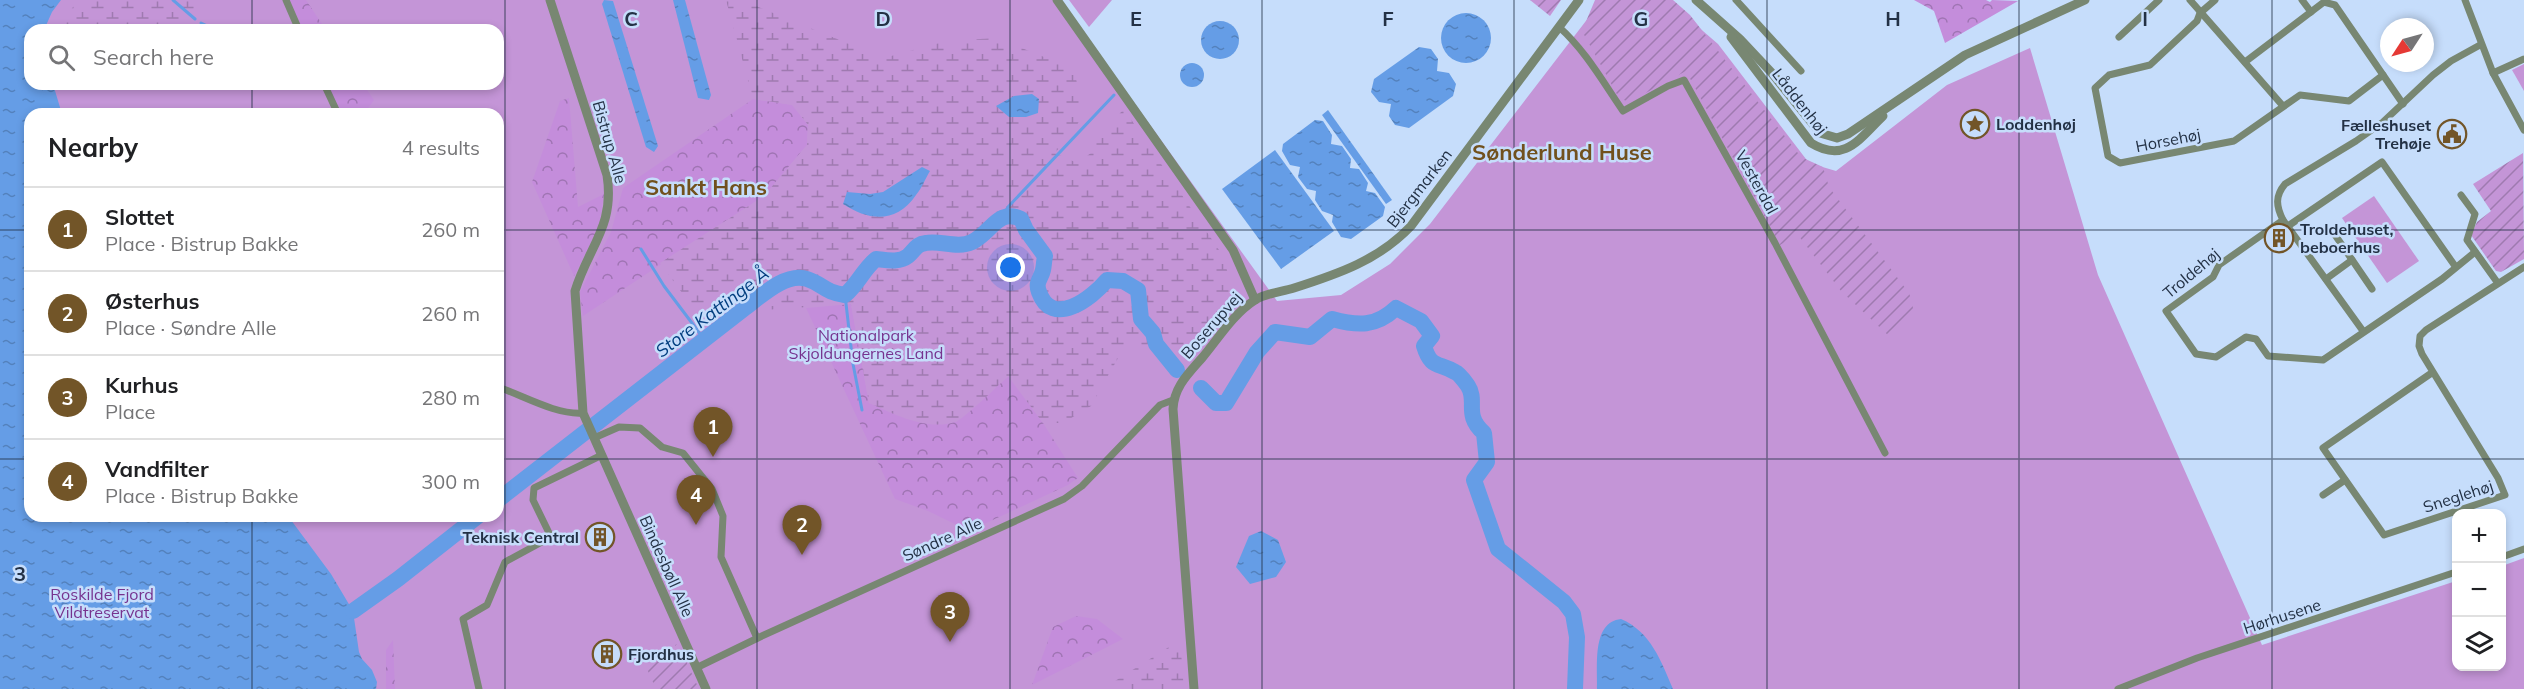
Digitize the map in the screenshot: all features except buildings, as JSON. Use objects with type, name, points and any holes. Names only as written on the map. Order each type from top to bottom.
[{"type":"street","points":[[286,0],[296,24]]},
{"type":"street","name":"Bistrup Alle","points":[[550,0],[607,175],[610,195],[602,233],[581,273],[575,291]]},
{"type":"street","name":"Boserupvej","points":[[1057,0],[1233,250],[1255,300],[1238,315],[1180,384],[1173,400]]},
{"type":"street","name":"Bjergmarken","points":[[1255,300],[1340,272],[1383,251],[1398,239],[1411,226],[1579,0]]},
{"type":"street","name":"Låddenhøj","points":[[1696,0],[1740,39],[1771,72],[1820,132],[1830,137],[1848,134],[1965,55],[2085,0]]},
{"type":"street","points":[[1736,0],[1801,71]]},
{"type":"street","points":[[2120,37],[2159,0]]},
{"type":"street","points":[[2190,0],[2283,106]]},
{"type":"street","name":"Horsehøj","points":[[2215,0],[2200,13],[2197,21],[2150,65],[2109,75],[2096,88],[2108,156],[2120,163],[2234,141],[2300,95],[2349,101],[2384,75]]},
{"type":"street","points":[[2302,0],[2311,12]]},
{"type":"street","points":[[2465,0],[2480,45],[2524,130]]},
{"type":"street","points":[[2244,62],[2324,2],[2335,5],[2403,104]]},
{"type":"street","name":"Låddenhøj","points":[[1715,18],[1811,143],[1821,149],[1842,151],[1853,145],[1902,98]]},
{"type":"street","name":"Vesterdal","points":[[1559,27],[1593,68],[1623,111],[1668,86],[1684,80],[1775,243],[1885,453]]},
{"type":"street","points":[[2363,331],[2286,223],[2278,209],[2279,190],[2285,184],[2356,141],[2403,104],[2451,61],[2480,45]]},
{"type":"street","points":[[2493,73],[2524,59]]},
{"type":"street","points":[[327,90],[335,108]]},
{"type":"street","name":"Troldehøj","points":[[2455,266],[2382,162],[2220,265],[2212,277],[2166,311],[2196,354],[2216,357],[2246,337],[2256,339],[2268,356],[2323,360],[2442,279],[2455,266],[2475,252]]},
{"type":"street","points":[[2462,195],[2475,214],[2466,240],[2497,282]]},
{"type":"street","points":[[2331,229],[2372,289]]},
{"type":"street","points":[[2326,279],[2352,260]]},
{"type":"street","name":"Sneglehøj","points":[[2433,372],[2323,448],[2384,535],[2505,495],[2498,478],[2419,346],[2420,336],[2497,282],[2524,267]]},
{"type":"street","name":"Bindesbøll Alle","points":[[575,291],[583,413],[706,689]]},
{"type":"street","points":[[504,389],[559,411],[570,414],[583,413]]},
{"type":"street","points":[[1173,400],[1194,689]]},
{"type":"street","name":"Søndre Alle","points":[[696,668],[1064,499],[1082,486],[1160,405],[1173,400]]},
{"type":"street","points":[[594,438],[619,427],[640,428],[662,447],[683,453],[712,489],[723,516],[721,557],[758,638]]},
{"type":"street","points":[[479,689],[463,619],[487,605],[505,562],[551,537],[533,500],[534,488],[602,455]]},
{"type":"street","points":[[2323,495],[2345,480]]},
{"type":"street","points":[[2506,556],[2524,549]]},
{"type":"street","name":"Hørhusene","points":[[2118,689],[2197,658],[2452,574]]},
{"type":"green space","name":"Nationalpark Skjoldungernes Land","points":[[0,0],[1060,0],[1277,301],[1341,295],[1390,264],[1430,224],[1602,0],[1667,0],[1718,44],[1809,163],[1836,171],[1947,85],[2030,48],[2098,275],[2262,645],[2452,582],[2452,671],[2506,671],[2506,565],[2524,558],[2524,689],[0,689]]},
{"type":"green space","points":[[78,0],[203,0],[204,4],[184,24],[62,24]]},
{"type":"green space","points":[[288,0],[306,0],[322,24],[299,24]]},
{"type":"green space","points":[[726,0],[741,0],[884,58],[946,41],[997,38],[1074,69],[1080,98],[1079,122],[1055,153],[1077,163],[1091,153],[1097,137],[1124,109],[1219,250],[1229,282],[1229,295],[1225,306],[1190,354],[1137,346],[1122,351],[1091,406],[1063,423],[1043,423],[1008,376],[974,408],[955,422],[922,423],[889,412],[869,403],[851,304],[764,310],[742,298],[705,324],[660,263],[764,196],[807,145],[808,125],[793,105],[753,99]],"holes":[[[930,171],[918,193],[857,213],[843,204],[847,192],[870,194],[883,192],[894,183]]]},
{"type":"green space","points":[[1069,0],[1112,0],[1089,27]]},
{"type":"green space","points":[[1530,0],[1561,0],[1550,16]]},
{"type":"green space","points":[[1595,0],[1673,0],[1690,15],[1801,157],[1823,167],[1829,187],[1909,293],[1913,314],[1912,319],[1904,327],[1890,337],[1841,291],[1798,235],[1780,245],[1686,71],[1629,102],[1619,98],[1582,31]]},
{"type":"green space","points":[[1914,0],[2018,1],[1945,43],[1934,11]]},
{"type":"green space","points":[[2524,64],[2524,91],[2512,70]]},
{"type":"green space","points":[[330,90],[367,90],[374,100],[368,108],[337,108]]},
{"type":"green space","points":[[569,98],[578,207],[604,194],[599,227],[574,276],[532,182],[560,101]]},
{"type":"green space","points":[[753,99],[792,105],[808,125],[807,145],[764,196],[583,316],[580,292],[611,232],[623,188]]},
{"type":"green space","points":[[2523,153],[2524,259],[2501,272],[2496,271],[2471,235],[2477,222],[2491,211],[2473,184]]},
{"type":"green space","points":[[2374,196],[2419,261],[2387,283],[2342,218]]},
{"type":"green space","points":[[851,304],[869,403],[956,422],[1009,376],[1043,423],[1078,478],[1068,485],[969,531],[928,511],[895,499],[806,308]]},
{"type":"green space","points":[[1076,616],[1097,619],[1123,639],[1032,685],[1053,627]]},
{"type":"green space","points":[[393,640],[395,689],[386,689],[386,650]]},
{"type":"green space","points":[[1180,640],[1184,689],[1114,689],[1115,681]]},
{"type":"green space","points":[[678,644],[699,689],[656,689],[643,660],[657,654],[660,660],[677,652],[675,645]]},
{"type":"water","name":"Roskilde Fjord Vildtreservat","points":[[0,0],[61,0],[47,24],[24,24],[24,90],[55,90],[60,108],[24,108],[24,522],[292,522],[331,574],[353,611],[359,652],[372,670],[377,682],[376,689],[0,689]]},
{"type":"water","points":[[604,0],[613,1],[658,146],[654,152],[646,147],[602,4]]},
{"type":"water","points":[[673,0],[685,0],[711,95],[709,100],[698,98]]},
{"type":"water","points":[[1461,13],[1471,13],[1484,20],[1491,33],[1491,43],[1484,56],[1471,63],[1461,63],[1452,59],[1445,52],[1441,43],[1441,33],[1445,24],[1452,17]]},
{"type":"water","points":[[1220,21],[1233,27],[1239,40],[1233,53],[1220,59],[1207,53],[1201,40],[1207,27]]},
{"type":"water","points":[[1419,47],[1431,49],[1438,59],[1437,71],[1449,73],[1456,84],[1453,96],[1409,128],[1395,125],[1389,116],[1391,104],[1379,102],[1371,92],[1374,79]]},
{"type":"water","points":[[1192,63],[1201,66],[1204,75],[1201,84],[1192,87],[1183,84],[1180,75],[1183,66]]},
{"type":"water","points":[[1032,94],[1039,99],[1038,113],[1026,117],[1009,117],[996,106],[1014,96]]},
{"type":"water","points":[[1328,110],[1392,200],[1386,204],[1322,115]]},
{"type":"water","points":[[1315,120],[1323,121],[1332,135],[1331,144],[1342,146],[1351,159],[1350,168],[1359,169],[1368,183],[1366,191],[1375,193],[1385,207],[1383,216],[1351,239],[1341,237],[1332,222],[1333,215],[1322,211],[1315,200],[1316,191],[1307,189],[1298,177],[1300,167],[1290,165],[1282,151],[1283,144]]},
{"type":"water","points":[[1275,150],[1334,231],[1281,269],[1222,189]]},
{"type":"water","points":[[922,167],[930,171],[918,192],[900,211],[882,217],[872,216],[843,204],[847,192],[870,194],[883,192]]},
{"type":"water","points":[[1261,531],[1278,540],[1286,562],[1276,577],[1250,584],[1236,567],[1249,536]]},
{"type":"water","points":[[1621,619],[1640,631],[1654,648],[1673,689],[1597,689],[1600,637],[1611,622]]},
{"type":"waterway","points":[[173,0],[195,19]]},
{"type":"waterway","points":[[1003,216],[1008,207],[1114,95]]},
{"type":"waterway","name":"Store Kattinge Å","points":[[504,495],[774,286],[791,279],[807,279],[832,292],[845,295],[876,259],[901,260],[918,246],[926,243],[966,244],[979,238],[995,223],[1006,217],[1013,216],[1021,219],[1045,256],[1038,286],[1045,303],[1053,308],[1072,307],[1092,295],[1107,280],[1123,281],[1138,290],[1141,319],[1153,333],[1156,344],[1177,370]]},
{"type":"waterway","points":[[641,249],[664,286],[704,339]]},
{"type":"waterway","points":[[845,295],[853,364],[862,410]]},
{"type":"waterway","name":"Store Kattinge Å","points":[[1201,388],[1216,403],[1226,403],[1257,352],[1275,332],[1310,337],[1332,319],[1358,324],[1374,322],[1396,308],[1421,321],[1432,336],[1424,346],[1429,358],[1432,362],[1459,374],[1471,392],[1472,414],[1484,433],[1487,462],[1474,480],[1498,549],[1564,602],[1573,614],[1577,637],[1575,689]]},
{"type":"waterway","name":"Store Kattinge Å","points":[[353,611],[470,522]]},
{"type":"place","name":"Loddenhøj","points":[[1975,124]]},
{"type":"place","name":"Fælleshuset Trehøje","points":[[2452,134]]},
{"type":"place","name":"Troldehuset, beboerhus","points":[[2279,238]]},
{"type":"place","name":"Slottet","points":[[713,457]]},
{"type":"place","name":"Vandfilter","points":[[696,525]]},
{"type":"place","name":"Teknisk Central","points":[[600,537]]},
{"type":"place","name":"Østerhus","points":[[802,555]]},
{"type":"place","name":"Kurhus","points":[[950,642]]},
{"type":"place","name":"Fjordhus","points":[[607,654]]},
{"type":"district","name":"Sønderlund Huse","points":[[1562,152]]},
{"type":"district","name":"Sankt Hans","points":[[706,187]]}]
